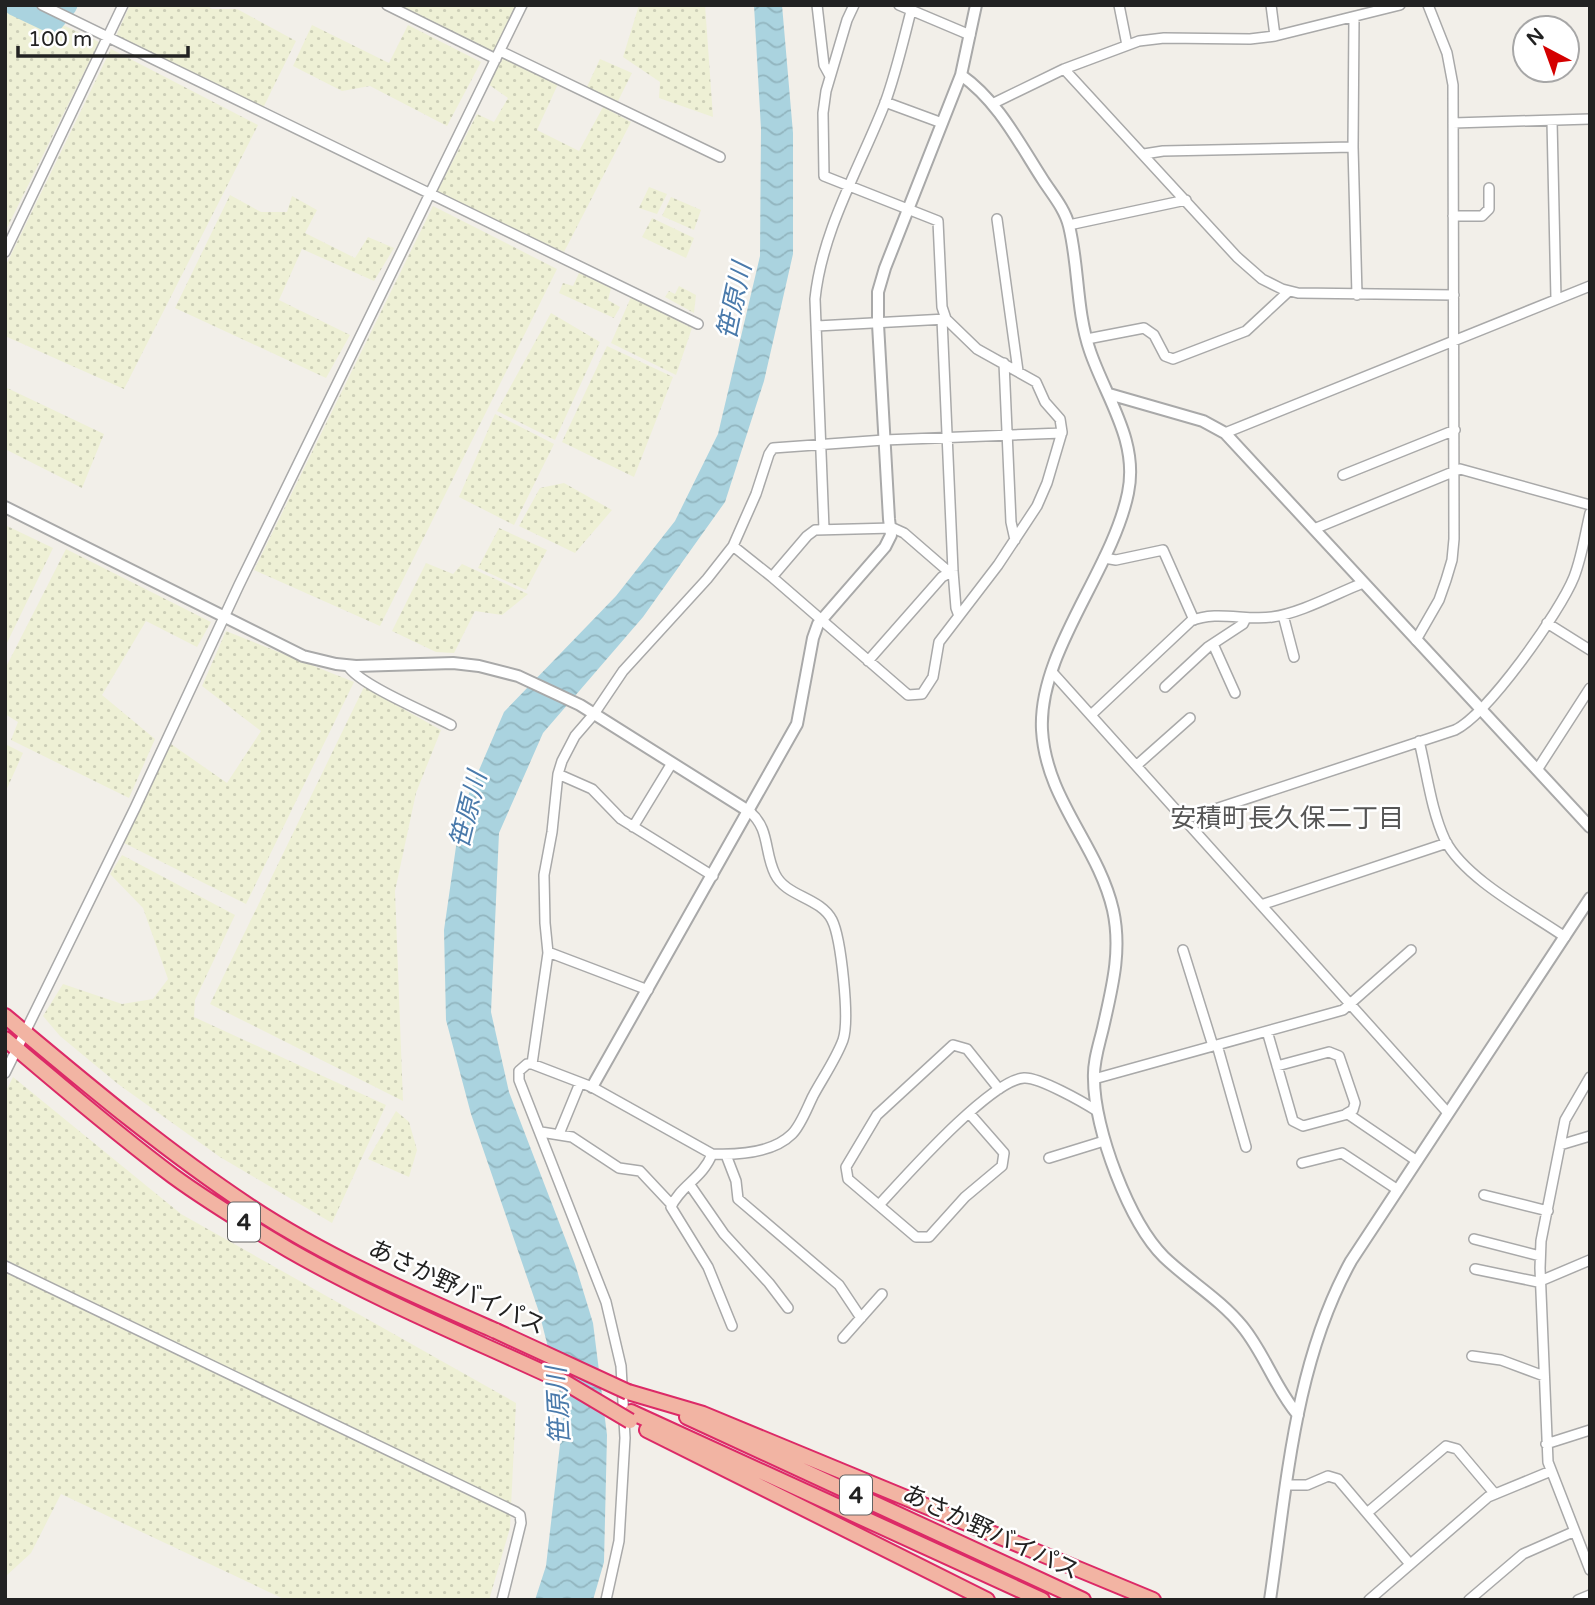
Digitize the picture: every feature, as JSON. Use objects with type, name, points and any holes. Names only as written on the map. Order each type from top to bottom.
[{"type":"highway","name":"あさか野バイパス","points":[[5,1016],[130,1119],[251,1207],[386,1282],[710,1427],[1083,1600]]},
{"type":"highway","name":"あさか野バイパス","points":[[5,1039],[174,1177],[292,1251],[378,1296],[566,1383],[630,1416],[1042,1600]]},
{"type":"highway","points":[[628,1392],[703,1413],[1153,1600]]},
{"type":"highway","points":[[630,1416],[987,1600]]},
{"type":"street","points":[[42,5],[698,324]]},
{"type":"street","points":[[5,252],[109,38],[122,5]]},
{"type":"street","points":[[387,5],[720,157]]},
{"type":"street","points":[[5,1073],[522,5]]},
{"type":"street","points":[[817,5],[824,65],[830,76]]},
{"type":"street","points":[[854,5],[830,76],[823,113],[824,176],[936,219],[940,223],[951,571],[959,616]]},
{"type":"street","points":[[899,5],[970,35]]},
{"type":"street","points":[[592,1087],[750,812],[797,724],[813,638],[820,620],[885,547],[891,535],[878,292],[961,75],[976,5]]},
{"type":"street","points":[[1119,5],[1127,45]]},
{"type":"street","points":[[1271,5],[1275,36]]},
{"type":"street","points":[[992,104],[1064,69],[1127,45],[1164,38],[1275,36],[1400,5]]},
{"type":"street","points":[[1416,640],[1439,600],[1452,560],[1455,470],[1453,123],[1450,63],[1428,5]]},
{"type":"street","points":[[824,529],[815,299],[819,269],[885,102],[897,68],[911,10]]},
{"type":"street","points":[[1354,18],[1353,147],[1357,295]]},
{"type":"street","points":[[1064,69],[1244,265],[1272,284],[1289,291],[1308,294],[1454,295]]},
{"type":"street","points":[[961,75],[992,104],[1063,211],[1069,225],[1087,339],[1126,442],[1131,475],[1124,510],[1052,672],[1042,708],[1046,762],[1055,790],[1107,891],[1116,929],[1115,976],[1096,1056],[1094,1079],[1097,1111],[1104,1141],[1135,1217],[1150,1239],[1166,1258],[1211,1295],[1242,1326],[1265,1359],[1286,1401],[1298,1415]]},
{"type":"street","points":[[885,102],[943,123]]},
{"type":"street","points":[[1453,123],[1590,119]]},
{"type":"street","points":[[1552,121],[1556,299]]},
{"type":"street","points":[[1144,154],[1163,151],[1353,147]]},
{"type":"street","points":[[1453,216],[1482,216],[1489,209],[1489,188]]},
{"type":"street","points":[[1069,225],[1186,200]]},
{"type":"street","points":[[997,219],[1018,371]]},
{"type":"street","points":[[1225,433],[1590,286]]},
{"type":"street","points":[[1087,339],[1144,328],[1154,335],[1164,356],[1173,359],[1246,331],[1289,291]]},
{"type":"street","points":[[733,546],[908,695],[922,694],[933,677],[939,642],[1016,540],[1037,506],[1047,483],[1062,433],[1060,419],[1045,402],[1038,384],[977,349],[944,319],[817,326]]},
{"type":"street","points":[[1004,363],[1011,522],[1016,540]]},
{"type":"street","points":[[1108,394],[1203,421],[1225,433],[1590,827]]},
{"type":"street","points":[[1343,475],[1455,430]]},
{"type":"street","points":[[532,1064],[548,952],[544,875],[558,774],[569,745],[623,671],[707,579],[733,546],[773,448],[884,440],[1062,433]]},
{"type":"street","points":[[1314,529],[1455,470],[1467,469],[1590,505]]},
{"type":"street","points":[[5,507],[303,656],[348,666],[438,663],[479,666],[533,681],[594,714],[750,812],[759,820],[765,834],[775,875],[783,885],[823,908],[833,921],[847,1000],[843,1039],[793,1133],[768,1148],[712,1154],[592,1087],[532,1064],[523,1066],[519,1071],[519,1080],[606,1302],[621,1366],[625,1438],[619,1541],[606,1600]]},
{"type":"street","points":[[1185,819],[1461,727],[1481,711],[1559,606],[1574,577],[1590,513]]},
{"type":"street","points":[[772,577],[810,533],[824,529],[890,527],[904,533],[951,571]]},
{"type":"street","points":[[1104,558],[1116,560],[1163,550],[1194,620]]},
{"type":"street","points":[[868,661],[942,577],[951,571]]},
{"type":"street","points":[[1091,715],[1181,629],[1194,620],[1216,616],[1265,618],[1283,615],[1363,583]]},
{"type":"street","points":[[1283,615],[1294,657]]},
{"type":"street","points":[[1165,687],[1213,644],[1243,624],[1245,618]]},
{"type":"street","points":[[1547,623],[1590,650]]},
{"type":"street","points":[[1213,644],[1235,692]]},
{"type":"street","points":[[348,666],[352,672],[388,694],[451,725]]},
{"type":"street","points":[[1052,672],[1448,1112]]},
{"type":"street","points":[[1537,770],[1590,688]]},
{"type":"street","points":[[1137,765],[1191,718]]},
{"type":"street","points":[[1419,741],[1439,822],[1447,843],[1459,860],[1475,876],[1565,937]]},
{"type":"street","points":[[633,827],[672,763]]},
{"type":"street","points":[[558,774],[592,789],[615,815],[713,876]]},
{"type":"street","points":[[1261,905],[1447,843]]},
{"type":"street","points":[[1270,1600],[1286,1485],[1309,1362],[1334,1293],[1351,1261],[1590,898]]},
{"type":"street","points":[[1184,950],[1247,1147]]},
{"type":"street","points":[[1094,1079],[1343,1010],[1410,950]]},
{"type":"street","points":[[548,952],[648,990]]},
{"type":"street","points":[[1267,1031],[1277,1066],[1293,1121],[1303,1126],[1353,1110],[1355,1103],[1339,1056],[1329,1052],[1277,1066]]},
{"type":"street","points":[[969,1113],[1004,1153],[1001,1168],[965,1197],[929,1237],[916,1237],[848,1179],[846,1167],[877,1115],[953,1045],[967,1049],[999,1089]]},
{"type":"street","points":[[1590,1077],[1568,1112],[1540,1256],[1546,1444],[1551,1471],[1590,1570]]},
{"type":"street","points":[[879,1205],[940,1139],[1013,1080],[1028,1078],[1097,1111]]},
{"type":"street","points":[[559,1134],[580,1083]]},
{"type":"street","points":[[1346,1114],[1417,1161]]},
{"type":"street","points":[[541,1132],[576,1139],[619,1168],[640,1171],[671,1204],[708,1268],[732,1326]]},
{"type":"street","points":[[1560,1145],[1590,1136]]},
{"type":"street","points":[[1049,1158],[1104,1141]]},
{"type":"street","points":[[1302,1163],[1342,1153],[1398,1190]]},
{"type":"street","points":[[671,1204],[702,1174],[712,1154]]},
{"type":"street","points":[[726,1154],[736,1181],[738,1199],[839,1285],[861,1318]]},
{"type":"street","points":[[690,1185],[724,1234],[788,1308]]},
{"type":"street","points":[[1484,1195],[1548,1211]]},
{"type":"street","points":[[1474,1239],[1540,1256]]},
{"type":"street","points":[[1475,1269],[1525,1281],[1541,1282],[1589,1261]]},
{"type":"street","points":[[5,1266],[516,1512],[520,1515],[521,1523],[502,1600]]},
{"type":"street","points":[[843,1338],[882,1294]]},
{"type":"street","points":[[1472,1356],[1502,1360],[1544,1376]]},
{"type":"street","points":[[1546,1444],[1590,1430]]},
{"type":"street","points":[[1367,1513],[1446,1446],[1457,1449],[1494,1494]]},
{"type":"street","points":[[1369,1600],[1494,1494],[1551,1471]]},
{"type":"street","points":[[1286,1485],[1307,1485],[1331,1476],[1340,1481],[1410,1564]]},
{"type":"street","points":[[1469,1600],[1523,1553],[1573,1532]]},
{"type":"street","points":[[1578,1600],[1590,1595]]},
{"type":"green space","points":[[5,5],[21,5],[99,42],[5,232]]},
{"type":"green space","points":[[130,5],[207,5],[212,9],[237,9],[296,41],[263,108],[116,36]]},
{"type":"green space","points":[[397,5],[517,5],[494,52]]},
{"type":"green space","points":[[639,5],[705,5],[713,117],[659,98],[660,82],[623,57]]},
{"type":"green space","points":[[312,25],[389,63],[408,25],[481,62],[447,126],[370,86],[342,91],[293,66]]},
{"type":"green space","points":[[111,49],[258,125],[124,389],[5,336],[5,267]]},
{"type":"green space","points":[[503,58],[558,84],[537,130],[579,151],[603,107],[631,122],[564,252],[436,194],[477,114],[494,122],[508,98],[488,84]]},
{"type":"green space","points":[[600,59],[632,73],[617,103],[586,89]]},
{"type":"green space","points":[[649,187],[667,194],[657,214],[639,208]]},
{"type":"green space","points":[[230,195],[261,212],[287,212],[292,196],[317,210],[305,233],[355,258],[368,237],[394,248],[374,281],[302,249],[279,300],[350,335],[326,378],[175,308]]},
{"type":"green space","points":[[671,197],[701,210],[694,230],[662,216]]},
{"type":"green space","points":[[433,206],[557,269],[380,626],[254,570]]},
{"type":"green space","points":[[652,218],[694,238],[686,258],[642,237]]},
{"type":"green space","points":[[579,273],[611,288],[608,300],[620,307],[614,318],[559,293],[563,283],[573,286]]},
{"type":"green space","points":[[679,286],[696,295],[694,313],[665,297],[669,291],[675,294]]},
{"type":"green space","points":[[631,297],[692,328],[676,375],[611,343]]},
{"type":"green space","points":[[551,313],[600,342],[555,440],[497,411]]},
{"type":"green space","points":[[607,346],[673,377],[634,477],[562,442]]},
{"type":"green space","points":[[5,387],[104,434],[82,488],[5,449]]},
{"type":"green space","points":[[495,414],[554,444],[514,525],[459,497]]},
{"type":"green space","points":[[564,483],[612,510],[575,553],[519,526],[540,488]]},
{"type":"green space","points":[[5,525],[53,548],[5,647]]},
{"type":"green space","points":[[499,528],[547,550],[526,590],[478,568]]},
{"type":"green space","points":[[66,549],[211,622],[197,647],[146,621],[102,695],[155,739],[129,798],[11,740],[18,722],[5,714],[5,669]]},
{"type":"green space","points":[[426,563],[453,574],[462,564],[528,594],[502,615],[475,611],[454,653],[436,652],[392,631]]},
{"type":"green space","points":[[226,631],[354,682],[246,904],[124,843],[171,744],[227,783],[261,731],[202,686]]},
{"type":"green space","points":[[364,687],[441,730],[416,793],[395,891],[403,1101],[210,1004]]},
{"type":"green space","points":[[5,744],[23,753],[5,793]]},
{"type":"green space","points":[[122,855],[235,915],[195,1000],[194,1017],[386,1105],[332,1223],[220,1157],[118,1084],[60,1036],[43,1016],[63,984],[122,1004],[153,999],[168,979],[143,908],[110,874]]},
{"type":"green space","points":[[13,1077],[181,1214],[516,1403],[510,1528],[489,1600],[286,1600],[61,1494],[31,1553],[5,1577],[5,1093]]},
{"type":"green space","points":[[396,1111],[409,1122],[417,1150],[409,1177],[368,1159]]},
{"type":"water","name":"笹原川","points":[[754,5],[782,5],[793,133],[793,254],[764,381],[725,502],[643,617],[543,733],[499,833],[491,1012],[509,1092],[575,1264],[593,1323],[607,1435],[604,1562],[593,1600],[535,1600],[546,1566],[564,1410],[539,1312],[471,1114],[446,1020],[444,930],[461,812],[504,712],[616,596],[675,521],[718,434],[760,256],[761,129]]},
{"type":"waterway","points":[[14,5],[52,23],[67,5]]},
{"type":"district","name":"安積町長久保二丁目","points":[[1287,818]]}]
